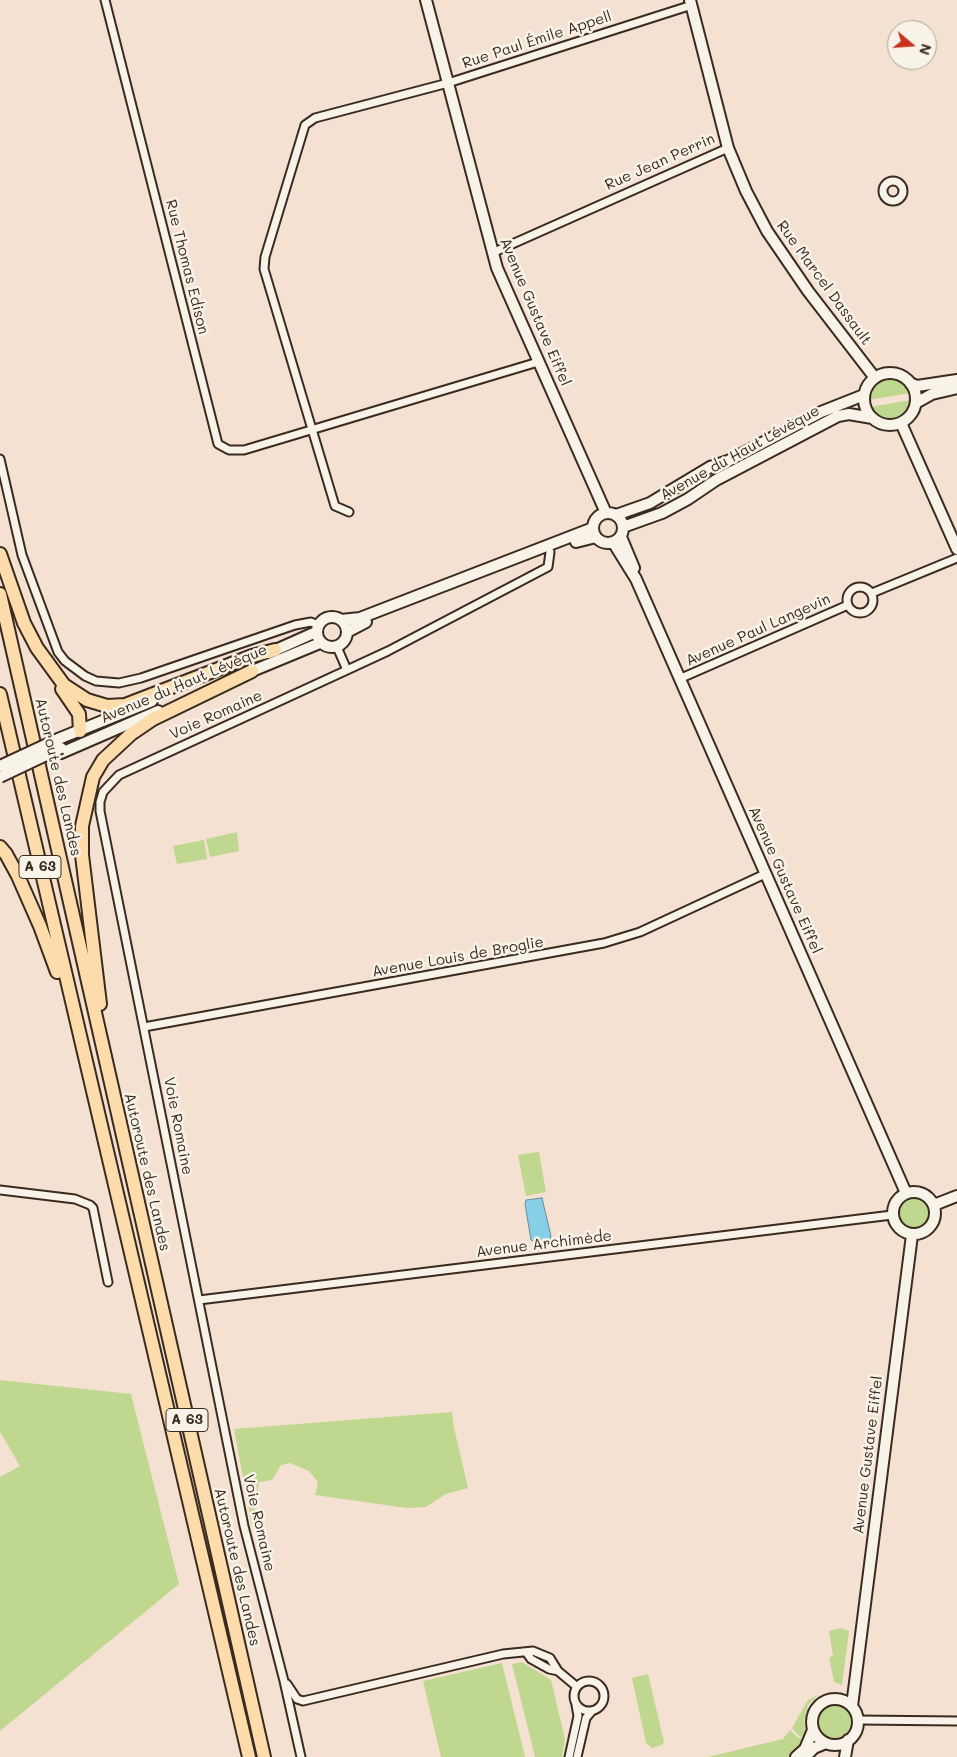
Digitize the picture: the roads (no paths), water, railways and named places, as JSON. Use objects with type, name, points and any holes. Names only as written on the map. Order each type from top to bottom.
[{"type":"highway","points":[[0,554],[24,623],[53,678],[79,714],[76,732]]},
{"type":"highway","name":"Autoroute des Landes","points":[[0,594],[264,1757]]},
{"type":"highway","points":[[37,648],[64,685],[76,695],[107,706],[124,705],[139,700],[252,656],[274,650]]},
{"type":"highway","points":[[110,1083],[82,855],[82,826],[90,786],[103,760],[131,734],[153,719],[252,671]]},
{"type":"highway","name":"A 63","points":[[0,694],[248,1757]]},
{"type":"highway","points":[[2,848],[40,926],[58,975],[72,1028],[80,1041]]},
{"type":"street","name":"Rue Thomas Edison","points":[[105,0],[218,444],[230,450],[244,450],[538,362]]},
{"type":"street","name":"Avenue Gustave Eiffel","points":[[426,0],[492,254],[538,362],[611,514],[633,564],[636,579],[679,679],[906,1193]]},
{"type":"street","name":"Rue Paul Émile Appell","points":[[313,430],[264,269],[265,257],[305,126],[315,118],[448,83],[691,3]]},
{"type":"street","name":"Rue Jean Perrin","points":[[492,254],[728,148],[691,3]]},
{"type":"street","name":"Rue Marcel Dassault","points":[[728,148],[746,191],[767,231],[808,291],[875,378]]},
{"type":"street","points":[[910,383],[916,393],[916,403],[908,418],[901,423],[886,425],[872,418],[864,405],[864,395],[868,385],[875,378],[892,373],[900,375],[917,386],[957,380]]},
{"type":"street","points":[[916,403],[932,394],[957,388]]},
{"type":"street","name":"Avenue du Haut Lévèque","points":[[611,514],[650,503],[710,467],[728,461],[821,412],[864,395]]},
{"type":"street","name":"Avenue du Haut Lévèque","points":[[619,535],[688,499],[716,480],[838,416],[849,414],[872,418]]},
{"type":"street","points":[[901,423],[957,549]]},
{"type":"street","points":[[313,430],[335,506],[349,512]]},
{"type":"street","points":[[0,459],[22,555],[58,652],[85,676],[96,681],[119,683],[141,678],[294,625],[308,622],[317,628],[320,643],[328,647],[336,647],[344,641],[347,632],[360,624],[584,540],[595,533],[598,516],[611,514]]},
{"type":"street","points":[[595,533],[604,542],[619,535]]},
{"type":"street","points":[[317,628],[331,616],[341,620],[360,618],[595,533]]},
{"type":"street","name":"Voie Romaine","points":[[301,1757],[284,1680],[244,1526],[100,811],[103,792],[119,775],[388,651],[548,567],[550,552]]},
{"type":"street","name":"Avenue Paul Langevin","points":[[872,593],[957,558]]},
{"type":"street","name":"Avenue Paul Langevin","points":[[856,587],[865,587],[872,593],[873,602],[866,612],[857,613],[848,604],[849,592],[856,587]]},
{"type":"street","name":"Avenue Paul Langevin","points":[[679,679],[848,604]]},
{"type":"street","points":[[341,620],[347,632]]},
{"type":"street","name":"Avenue du Haut Lévèque","points":[[60,746],[76,732],[274,650],[317,628]]},
{"type":"street","name":"Avenue du Haut Lévèque","points":[[60,746],[320,643]]},
{"type":"street","points":[[336,647],[347,670]]},
{"type":"street","points":[[0,766],[60,746]]},
{"type":"street","points":[[0,770],[60,746]]},
{"type":"street","points":[[0,778],[60,746]]},
{"type":"street","name":"Avenue Louis de Broglie","points":[[144,1027],[604,943],[640,932],[765,874]]},
{"type":"street","points":[[0,1190],[74,1198],[90,1205],[93,1208],[108,1282]]},
{"type":"street","points":[[912,1192],[925,1195],[934,1205],[935,1219],[931,1226],[919,1234],[912,1235],[897,1226],[892,1215],[896,1202],[906,1193],[912,1192]]},
{"type":"street","points":[[934,1205],[957,1196]]},
{"type":"street","name":"Avenue Archimède","points":[[199,1300],[892,1215]]},
{"type":"street","name":"Avenue Gustave Eiffel","points":[[852,1706],[912,1235]]},
{"type":"street","points":[[284,1680],[297,1698],[303,1700],[503,1654],[526,1652],[531,1659],[549,1669],[558,1671],[576,1686]]},
{"type":"street","points":[[569,1757],[578,1716],[573,1696],[576,1686],[580,1682],[590,1680],[602,1688],[603,1702],[586,1718],[577,1757]]},
{"type":"street","points":[[839,1699],[854,1680]]},
{"type":"street","points":[[796,1757],[805,1749],[813,1730],[812,1716],[819,1704],[832,1698],[839,1699],[852,1706],[858,1720],[854,1735],[848,1740],[814,1748],[805,1757]]},
{"type":"street","points":[[576,1705],[583,1710],[592,1711]]},
{"type":"street","points":[[858,1720],[957,1721]]},
{"type":"street","points":[[813,1730],[840,1757]]},
{"type":"street","points":[[845,1757],[848,1740]]},
{"type":"water","points":[[542,1198],[551,1236],[550,1239],[533,1241],[531,1240],[525,1204],[526,1200]]}]
